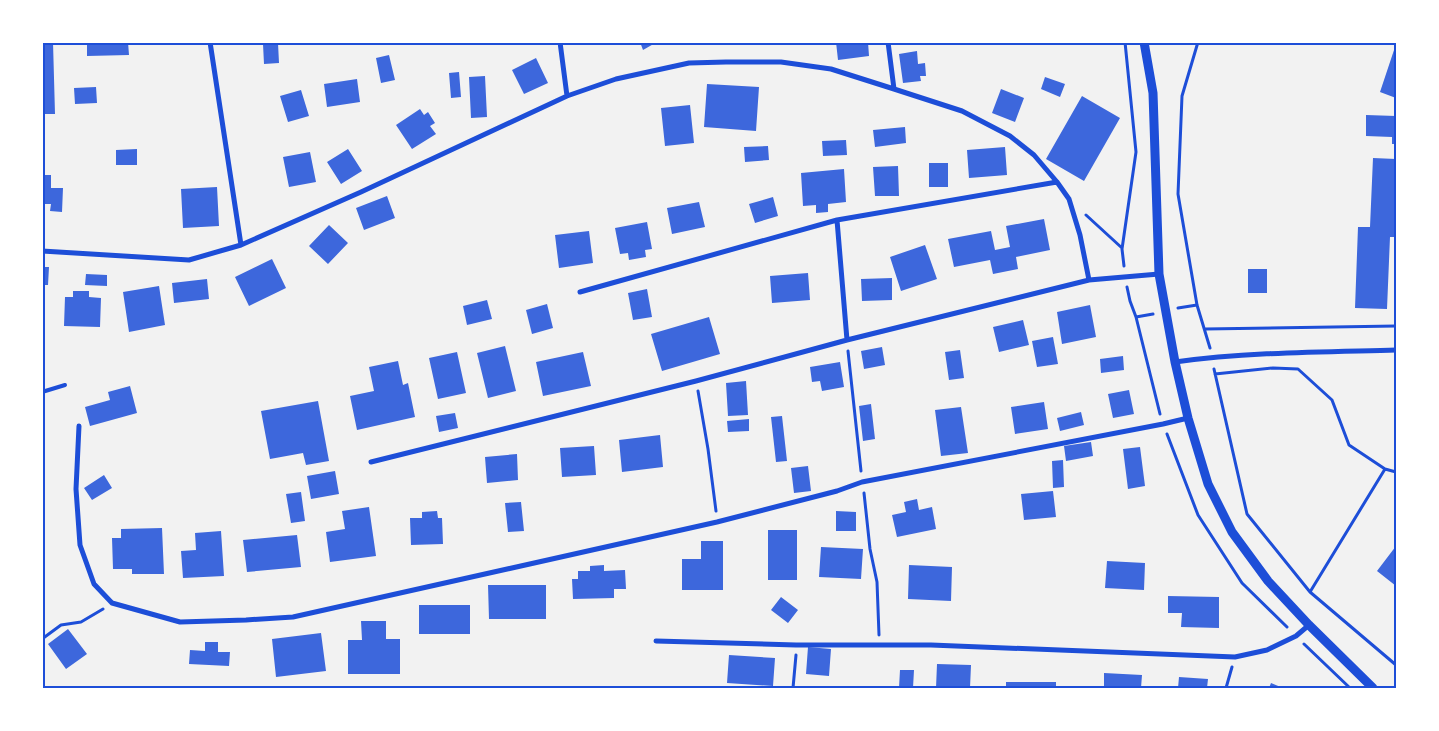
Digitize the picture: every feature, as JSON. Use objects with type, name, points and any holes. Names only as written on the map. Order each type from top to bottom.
[{"type":"street","points":[[210,42],[241,245]]},
{"type":"street","points":[[560,42],[567,96]]},
{"type":"street","points":[[888,42],[894,89]]},
{"type":"street","points":[[1144,42],[1153,93],[1159,274],[1175,362],[1188,418],[1208,484],[1232,532],[1268,581],[1309,625],[1373,688]]},
{"type":"street","points":[[42,252],[189,260],[241,245],[361,192],[567,96],[616,79],[690,63],[782,62],[831,70],[962,111],[1010,136],[1034,155],[1069,199],[1080,235],[1089,280]]},
{"type":"street","points":[[580,292],[837,220],[1057,182]]},
{"type":"street","points":[[837,220],[847,340]]},
{"type":"street","points":[[371,462],[1089,280],[1159,274]]},
{"type":"street","points":[[1175,362],[1212,357],[1296,352],[1396,350]]},
{"type":"street","points":[[79,426],[76,489],[80,546],[94,584],[112,603],[180,622],[293,617],[717,522],[837,491],[862,482],[1188,418]]},
{"type":"street","points":[[656,641],[796,645],[931,645],[1235,656],[1267,650],[1296,636],[1309,625]]},
{"type":"lane","points":[[42,392],[65,384]]},
{"type":"path","points":[[1125,42],[1136,152],[1122,249],[1130,302],[1136,317],[1197,305]]},
{"type":"path","points":[[1198,42],[1182,96],[1178,194],[1197,305],[1212,357],[1247,514],[1310,592],[1396,665]]},
{"type":"path","points":[[1069,199],[1122,249]]},
{"type":"path","points":[[1205,329],[1396,326]]},
{"type":"path","points":[[847,340],[870,549],[877,582],[880,645]]},
{"type":"path","points":[[1215,374],[1273,368],[1298,369],[1332,400],[1349,445],[1386,469],[1396,472]]},
{"type":"path","points":[[696,381],[708,449],[717,522]]},
{"type":"path","points":[[1310,592],[1386,469]]},
{"type":"path","points":[[42,639],[61,626],[81,622],[112,603]]},
{"type":"path","points":[[793,688],[796,645]]},
{"type":"path","points":[[1226,688],[1235,656]]},
{"type":"building","points":[[42,42],[53,42],[55,114],[42,114]]},
{"type":"building","points":[[87,42],[128,42],[129,55],[87,56]]},
{"type":"building","points":[[640,42],[657,42],[643,50]]},
{"type":"building","points":[[836,42],[868,42],[869,56],[838,60]]},
{"type":"building","points":[[278,43],[279,63],[264,64],[263,44]]},
{"type":"building","points":[[1396,44],[1396,98],[1380,92]]},
{"type":"building","points":[[917,51],[918,64],[925,63],[926,76],[920,76],[921,81],[903,83],[899,54]]},
{"type":"building","points":[[389,55],[395,80],[381,83],[376,58]]},
{"type":"building","points":[[536,58],[548,83],[524,94],[512,70]]},
{"type":"building","points":[[459,72],[461,97],[451,98],[449,73]]},
{"type":"building","points":[[485,76],[487,117],[471,118],[469,77]]},
{"type":"building","points":[[1045,77],[1065,84],[1060,97],[1041,89]]},
{"type":"building","points":[[357,79],[360,102],[327,107],[324,84]]},
{"type":"building","points":[[707,84],[759,87],[756,131],[704,127]]},
{"type":"building","points":[[96,87],[97,103],[75,104],[74,88]]},
{"type":"building","points":[[1001,89],[1024,98],[1015,122],[992,113]]},
{"type":"building","points":[[301,90],[309,116],[288,122],[280,96]]},
{"type":"building","points":[[1082,96],[1120,118],[1084,181],[1046,159]]},
{"type":"building","points":[[690,105],[694,143],[665,146],[661,108]]},
{"type":"building","points":[[420,109],[424,115],[428,112],[435,123],[430,126],[436,134],[412,149],[396,125]]},
{"type":"building","points":[[1366,115],[1396,116],[1396,144],[1392,144],[1392,137],[1366,136]]},
{"type":"building","points":[[905,127],[906,143],[875,147],[873,130]]},
{"type":"building","points":[[846,140],[847,155],[823,156],[822,141]]},
{"type":"building","points":[[768,146],[769,160],[745,162],[744,147]]},
{"type":"building","points":[[1005,147],[1007,175],[969,178],[967,150]]},
{"type":"building","points":[[137,149],[137,165],[116,165],[116,150]]},
{"type":"building","points":[[348,149],[362,171],[341,184],[327,162]]},
{"type":"building","points":[[310,152],[316,182],[289,187],[283,157]]},
{"type":"building","points":[[1373,158],[1396,159],[1396,237],[1390,237],[1387,309],[1355,308],[1358,227],[1370,227]]},
{"type":"building","points":[[929,163],[948,163],[948,187],[929,187]]},
{"type":"building","points":[[898,166],[899,196],[875,196],[873,167]]},
{"type":"building","points":[[844,169],[846,202],[828,204],[828,212],[816,213],[816,205],[803,206],[801,173]]},
{"type":"building","points":[[42,175],[51,175],[51,188],[63,188],[62,212],[50,211],[51,204],[42,204]]},
{"type":"building","points":[[217,187],[219,226],[183,228],[181,189]]},
{"type":"building","points":[[387,196],[395,218],[364,230],[356,208]]},
{"type":"building","points":[[773,197],[778,216],[755,223],[749,204]]},
{"type":"building","points":[[699,202],[705,227],[672,234],[667,208]]},
{"type":"building","points":[[1044,219],[1050,250],[1016,257],[1018,269],[993,274],[990,260],[954,267],[948,239],[991,231],[995,250],[1010,247],[1006,226]]},
{"type":"building","points":[[647,222],[652,249],[645,250],[646,257],[629,260],[628,253],[620,254],[615,228]]},
{"type":"building","points":[[329,225],[348,243],[328,264],[309,246]]},
{"type":"building","points":[[589,231],[593,263],[559,268],[555,235]]},
{"type":"building","points":[[925,245],[937,279],[901,291],[890,257]]},
{"type":"building","points":[[272,259],[286,288],[249,306],[235,277]]},
{"type":"building","points":[[42,267],[49,267],[48,285],[42,285]]},
{"type":"building","points":[[1248,269],[1267,269],[1267,293],[1248,293]]},
{"type":"building","points":[[808,273],[810,300],[772,303],[770,276]]},
{"type":"building","points":[[86,274],[107,275],[107,286],[85,285]]},
{"type":"building","points":[[892,278],[892,300],[862,301],[861,279]]},
{"type":"building","points":[[207,279],[209,299],[174,303],[172,283]]},
{"type":"building","points":[[159,286],[165,325],[129,332],[123,292]]},
{"type":"building","points":[[647,289],[652,317],[633,320],[628,293]]},
{"type":"building","points":[[73,291],[89,291],[89,297],[101,298],[100,327],[64,326],[65,297],[73,297]]},
{"type":"building","points":[[487,300],[492,319],[467,325],[463,306]]},
{"type":"building","points":[[547,304],[553,328],[532,334],[526,310]]},
{"type":"building","points":[[1090,305],[1096,337],[1062,344],[1057,312]]},
{"type":"building","points":[[709,317],[720,354],[662,371],[651,334]]},
{"type":"building","points":[[1023,320],[1029,345],[999,352],[993,327]]},
{"type":"building","points":[[1053,337],[1058,364],[1037,367],[1032,341]]},
{"type":"building","points":[[505,346],[516,391],[488,398],[477,353]]},
{"type":"building","points":[[882,347],[885,365],[864,369],[861,351]]},
{"type":"building","points":[[960,350],[964,378],[949,380],[945,352]]},
{"type":"building","points":[[457,352],[466,393],[438,399],[429,358]]},
{"type":"building","points":[[583,352],[591,386],[543,396],[536,362]]},
{"type":"building","points":[[1123,356],[1124,370],[1101,373],[1100,359]]},
{"type":"building","points":[[398,361],[403,385],[408,383],[415,417],[357,430],[350,396],[374,391],[369,367]]},
{"type":"building","points":[[840,362],[844,387],[822,391],[820,381],[812,382],[810,367]]},
{"type":"building","points":[[1396,379],[1396,393],[1395,393],[1394,380]]},
{"type":"building","points":[[746,381],[748,415],[728,416],[726,383]]},
{"type":"building","points":[[130,386],[137,413],[90,426],[85,407],[110,400],[108,392]]},
{"type":"building","points":[[1129,390],[1134,414],[1113,418],[1108,394]]},
{"type":"building","points":[[318,401],[329,461],[306,465],[303,453],[270,459],[261,411]]},
{"type":"building","points":[[1044,402],[1048,429],[1015,434],[1011,407]]},
{"type":"building","points":[[871,404],[875,439],[863,441],[859,406]]},
{"type":"building","points":[[961,407],[968,453],[941,456],[935,410]]},
{"type":"building","points":[[1081,412],[1084,425],[1060,431],[1057,418]]},
{"type":"building","points":[[455,413],[458,428],[439,432],[436,416]]},
{"type":"building","points":[[782,416],[787,461],[776,462],[771,417]]},
{"type":"building","points":[[749,419],[749,431],[728,432],[727,421]]},
{"type":"building","points":[[660,435],[663,467],[622,472],[619,440]]},
{"type":"building","points":[[1091,442],[1093,456],[1066,461],[1064,446]]},
{"type":"building","points":[[594,446],[596,475],[562,477],[560,448]]},
{"type":"building","points":[[1140,447],[1145,486],[1128,489],[1123,449]]},
{"type":"building","points":[[517,454],[518,480],[487,483],[485,457]]},
{"type":"building","points":[[1063,460],[1064,487],[1053,488],[1052,461]]},
{"type":"building","points":[[808,466],[811,491],[794,493],[791,468]]},
{"type":"building","points":[[335,471],[339,494],[311,499],[307,476]]},
{"type":"building","points":[[104,475],[112,488],[92,500],[84,488]]},
{"type":"building","points":[[1053,491],[1056,517],[1024,520],[1021,494]]},
{"type":"building","points":[[301,492],[305,521],[291,523],[286,494]]},
{"type":"building","points":[[917,499],[919,510],[932,507],[936,529],[897,537],[892,515],[906,512],[904,502]]},
{"type":"building","points":[[521,502],[524,531],[508,532],[505,503]]},
{"type":"building","points":[[369,507],[376,556],[330,562],[326,532],[345,529],[342,511]]},
{"type":"building","points":[[437,511],[438,518],[442,518],[443,544],[411,545],[410,518],[422,518],[422,512]]},
{"type":"building","points":[[836,511],[856,512],[856,531],[836,531]]},
{"type":"building","points":[[162,528],[164,574],[132,574],[132,569],[113,569],[112,538],[121,538],[121,529]]},
{"type":"building","points":[[768,530],[797,530],[797,580],[768,580]]},
{"type":"building","points":[[221,531],[224,576],[183,578],[181,551],[196,550],[195,533]]},
{"type":"building","points":[[297,535],[301,567],[247,572],[243,540]]},
{"type":"building","points":[[701,541],[723,541],[723,590],[682,590],[682,559],[701,559]]},
{"type":"building","points":[[1396,546],[1396,586],[1377,571]]},
{"type":"building","points":[[821,547],[863,549],[861,579],[819,577]]},
{"type":"building","points":[[1107,561],[1145,563],[1144,590],[1105,588]]},
{"type":"building","points":[[604,565],[604,571],[625,570],[626,589],[614,589],[614,598],[573,599],[572,579],[578,579],[578,571],[590,571],[590,566]]},
{"type":"building","points":[[909,565],[952,567],[951,601],[908,599]]},
{"type":"building","points":[[488,585],[546,585],[546,619],[489,619]]},
{"type":"building","points":[[1168,596],[1219,597],[1219,628],[1181,627],[1182,613],[1168,613]]},
{"type":"building","points":[[781,597],[798,610],[788,623],[771,610]]},
{"type":"building","points":[[419,605],[470,605],[470,634],[419,634]]},
{"type":"building","points":[[361,621],[386,621],[386,639],[400,639],[400,674],[348,674],[348,640],[362,640]]},
{"type":"building","points":[[68,629],[87,654],[66,669],[48,644]]},
{"type":"building","points":[[321,633],[326,671],[276,677],[272,639]]},
{"type":"building","points":[[205,642],[218,642],[218,652],[230,652],[229,666],[189,664],[190,650],[205,651]]},
{"type":"building","points":[[808,647],[831,649],[829,676],[806,674]]},
{"type":"building","points":[[729,655],[775,658],[773,686],[727,683]]},
{"type":"building","points":[[937,664],[971,665],[970,688],[936,688]]},
{"type":"building","points":[[900,670],[914,670],[913,688],[899,688]]},
{"type":"building","points":[[1104,673],[1142,675],[1141,688],[1104,688]]},
{"type":"building","points":[[1179,677],[1208,679],[1207,688],[1178,688]]},
{"type":"building","points":[[1006,682],[1056,682],[1056,688],[1006,688]]},
{"type":"building","points":[[1271,683],[1283,688],[1269,688]]}]
